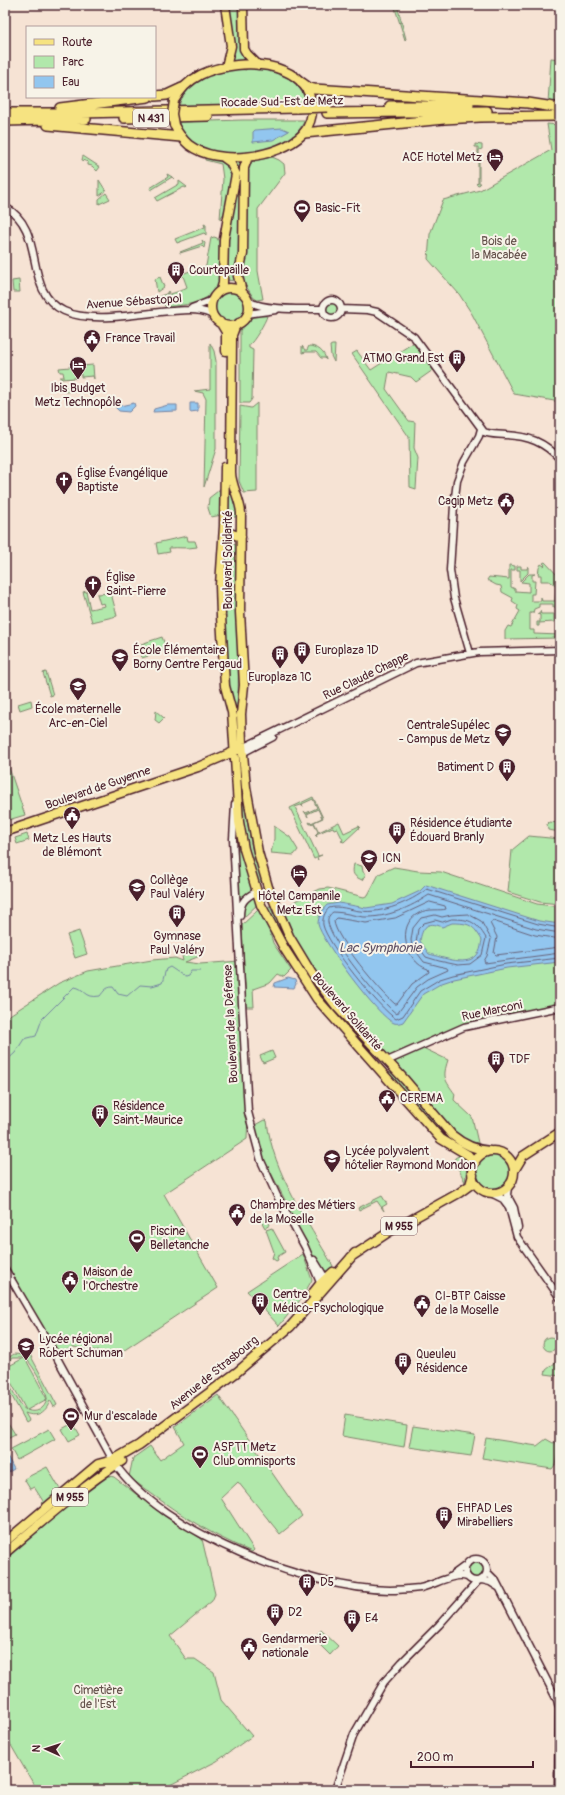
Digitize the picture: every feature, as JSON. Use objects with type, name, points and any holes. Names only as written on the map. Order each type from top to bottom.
[{"type":"highway","points":[[302,83],[309,88],[314,89],[528,103],[559,113]]},
{"type":"highway","points":[[156,96],[167,95],[182,88]]},
{"type":"highway","points":[[5,117],[51,109],[140,98]]},
{"type":"highway","name":"Rocade Sud-Est de Metz","points":[[5,117],[81,113],[297,111],[477,105],[559,113]]},
{"type":"highway","points":[[304,133],[451,119],[559,113]]},
{"type":"highway","points":[[5,117],[51,125],[181,137]]},
{"type":"main road","points":[[225,5],[231,46],[226,67]]},
{"type":"main road","points":[[243,5],[244,49],[258,65]]},
{"type":"main road","points":[[258,65],[285,71],[302,83],[309,94],[312,107],[310,120],[304,133],[283,148],[248,157],[222,156],[195,149],[181,137],[174,125],[172,114],[174,101],[182,88],[194,78],[226,67],[258,65]]},
{"type":"main road","points":[[222,156],[230,162],[236,174],[224,239],[222,290],[213,300],[211,306],[214,316],[220,322],[228,325],[238,323],[247,314],[248,300],[242,292],[238,276],[243,254],[244,168],[248,157]]},
{"type":"main road","points":[[222,290],[230,288],[242,292]]},
{"type":"main road","name":"Boulevard Solidarité","points":[[220,322],[224,326],[226,335],[224,529],[220,585],[220,616],[224,674],[265,877],[289,936],[312,974],[337,1007],[456,1138],[477,1151],[490,1151]]},
{"type":"main road","name":"Boulevard Solidarité","points":[[238,323],[232,335],[231,472],[232,481],[241,508],[240,612],[244,685],[237,787],[241,835],[257,893],[284,948],[305,983],[317,999],[441,1139],[468,1155],[475,1163]]},
{"type":"main road","points":[[224,529],[241,534]]},
{"type":"main road","name":"Boulevard de Guyenne","points":[[5,832],[239,752]]},
{"type":"main road","points":[[257,893],[269,889]]},
{"type":"main road","points":[[379,1068],[387,1061]]},
{"type":"main road","points":[[514,1172],[522,1156],[560,1132]]},
{"type":"main road","points":[[507,1156],[514,1166],[512,1182],[508,1187],[500,1192],[491,1193],[483,1190],[476,1184],[473,1175],[475,1163],[482,1154],[490,1151],[498,1152],[507,1156],[515,1156],[528,1148],[538,1146]]},
{"type":"main road","name":"Avenue de Strasbourg","points":[[5,1553],[114,1462],[130,1454],[231,1377],[290,1327],[324,1284],[355,1253],[467,1188],[473,1175]]},
{"type":"main road","name":"Avenue de Strasbourg","points":[[444,1201],[460,1197],[473,1190],[483,1190]]},
{"type":"main road","name":"Avenue de Strasbourg","points":[[5,1542],[98,1464],[114,1462]]},
{"type":"street","name":"Avenue Sébastopol","points":[[5,207],[16,215],[26,229],[31,240],[40,285],[47,297],[58,308],[72,315],[86,318],[189,310],[207,312],[214,316]]},
{"type":"street","points":[[331,299],[338,302],[341,309],[339,315],[332,318],[325,316],[322,309],[326,301],[331,299]]},
{"type":"street","name":"Avenue Sébastopol","points":[[189,310],[213,300]]},
{"type":"street","points":[[248,300],[256,306],[288,309],[322,309]]},
{"type":"street","points":[[247,314],[288,309]]},
{"type":"street","points":[[341,309],[368,310],[377,312],[414,337],[481,429],[488,434],[531,438],[547,446],[560,459]]},
{"type":"street","points":[[470,653],[454,598],[450,570],[456,488],[462,466],[481,429]]},
{"type":"street","points":[[473,446],[488,434]]},
{"type":"street","name":"Rue Claude Chappe","points":[[239,752],[416,663],[470,653],[560,650]]},
{"type":"street","name":"Boulevard de la Défense","points":[[237,787],[233,839],[246,1101],[250,1123],[261,1161],[324,1284]]},
{"type":"street","points":[[238,950],[241,904],[245,899],[257,893]]},
{"type":"street","name":"Rue Marconi","points":[[387,1061],[464,1028],[560,1007]]},
{"type":"street","points":[[508,1187],[507,1195],[514,1208],[522,1245]]},
{"type":"street","points":[[491,1193],[503,1199],[509,1207],[517,1237],[560,1298]]},
{"type":"street","points":[[5,1269],[26,1302],[114,1462],[128,1482],[172,1515],[204,1535],[261,1562],[302,1575],[347,1585],[378,1590],[420,1588],[460,1575],[490,1582],[498,1587]]},
{"type":"street","points":[[449,1579],[470,1560],[479,1559],[484,1563],[487,1572],[496,1581],[554,1690],[559,1708],[558,1790]]},
{"type":"street","points":[[465,1566],[468,1578],[467,1593]]},
{"type":"street","points":[[335,1790],[354,1734],[384,1682],[487,1572]]},
{"type":"green space","points":[[228,5],[241,5],[247,60],[232,61]]},
{"type":"green space","points":[[394,5],[397,5],[405,40]]},
{"type":"green space","points":[[551,58],[560,59],[560,105],[548,103]]},
{"type":"green space","points":[[247,68],[266,70],[291,80],[302,93],[306,102],[179,106],[183,93],[198,79],[224,71],[237,69],[246,70]]},
{"type":"green space","points":[[305,120],[289,141],[268,150],[238,154],[222,153],[207,149],[194,143],[184,134],[178,122]]},
{"type":"green space","name":"Bois de la Macabée","points":[[547,124],[560,125],[560,402],[514,394],[472,314],[459,294],[428,259],[430,234],[443,200],[480,190],[551,150]]},
{"type":"green space","points":[[475,144],[482,145],[482,149],[479,150],[479,183],[481,183],[479,185],[476,184],[478,182],[478,147],[475,147]]},
{"type":"green space","points":[[83,156],[100,167],[97,171],[92,166],[88,165],[88,162],[82,160]]},
{"type":"green space","points":[[272,157],[284,164],[285,173],[258,209],[258,271],[263,299],[257,300],[253,297],[241,278],[246,169],[250,162]]},
{"type":"green space","points":[[205,158],[224,162],[229,166],[231,172],[232,178],[230,193],[224,213],[220,219],[223,179],[221,164],[205,160]]},
{"type":"green space","points":[[235,162],[241,164],[240,258],[236,281],[226,280],[225,243]]},
{"type":"green space","points":[[167,174],[174,178],[174,179],[172,177],[151,190],[150,188],[168,177]]},
{"type":"green space","points":[[99,180],[106,191],[99,196]]},
{"type":"green space","points":[[179,181],[187,187],[184,187],[157,201],[155,198],[179,184]]},
{"type":"green space","points":[[106,193],[110,199],[99,204],[99,199]]},
{"type":"green space","points":[[204,224],[206,225],[206,235],[204,233],[177,243],[175,239],[205,227]]},
{"type":"green space","points":[[211,238],[217,238],[219,242],[220,282],[215,290],[204,299],[197,302],[166,307],[160,301],[160,296],[166,294],[168,291],[169,293],[167,293],[167,295],[187,287],[183,276],[178,277],[178,275],[206,266]]},
{"type":"green space","points":[[202,240],[205,243],[204,248],[202,246],[180,253],[203,243]]},
{"type":"green space","points":[[160,277],[164,287],[157,292],[155,279]]},
{"type":"green space","points":[[19,280],[20,292],[13,292],[12,281]]},
{"type":"green space","points":[[230,291],[241,296],[246,307],[241,318],[230,323],[219,318],[214,307],[219,296]]},
{"type":"green space","points":[[332,303],[336,305],[338,309],[336,313],[332,315],[328,313],[326,309],[328,305]]},
{"type":"green space","points":[[253,315],[267,316],[259,332],[249,345],[249,348],[253,350],[252,399],[249,403],[240,403],[240,330],[249,322]]},
{"type":"green space","points":[[210,343],[214,351],[216,361],[216,449],[204,487],[206,399],[203,393],[194,391],[210,389]]},
{"type":"green space","points":[[413,343],[433,370],[416,382],[411,377],[389,372],[386,389],[409,421],[415,422],[414,448],[418,458],[416,489],[410,487],[409,437],[352,354],[357,351],[371,370]]},
{"type":"green space","points":[[335,345],[334,362],[331,356],[330,346]]},
{"type":"green space","points":[[302,346],[305,350],[307,350],[309,346],[318,348],[324,354],[326,360],[325,358],[321,358],[316,352],[302,353]]},
{"type":"green space","points":[[93,365],[94,379],[93,376],[81,377],[81,374],[76,374],[76,378],[60,379],[60,377],[64,377],[63,372],[60,372],[59,368]]},
{"type":"green space","points":[[91,386],[91,389],[65,392],[64,387]]},
{"type":"green space","points":[[257,403],[257,492],[244,493],[239,481],[240,406],[251,408]]},
{"type":"green space","points":[[228,477],[233,491],[239,517],[227,517]]},
{"type":"green space","points":[[221,487],[222,515],[211,517],[208,508],[209,498]]},
{"type":"green space","points":[[187,536],[188,541],[195,541],[197,547],[169,548],[170,552],[158,554],[156,543]]},
{"type":"green space","points":[[226,541],[239,545],[238,728],[229,687],[223,586]]},
{"type":"green space","points":[[545,562],[560,578],[560,604],[556,604],[556,607],[553,607],[553,604],[539,604],[539,607],[534,609],[533,613],[530,613],[530,630],[534,630],[534,634],[560,635],[560,638],[505,639],[505,631],[508,626],[511,627],[520,611],[517,609],[518,605],[512,601],[513,598],[502,592],[501,586],[487,580],[489,577],[509,579],[509,565],[515,566],[515,570],[511,570],[511,587],[515,589],[515,591],[529,592],[529,583],[521,582],[529,574],[535,574],[532,575],[532,581],[535,581],[534,594],[531,594],[531,601],[541,601],[541,597],[542,601],[555,601],[556,585],[549,581],[541,581],[541,575],[538,575],[541,564],[544,566],[545,565],[543,563]]},
{"type":"green space","points":[[517,566],[521,566],[521,569],[527,569],[528,566],[528,573],[520,581],[520,570],[517,570]]},
{"type":"green space","points":[[86,591],[90,609],[105,606],[104,603],[100,604],[97,594],[111,593],[117,616],[92,622],[83,592]]},
{"type":"green space","points":[[540,611],[541,614],[554,614],[554,622],[539,623],[539,626],[537,626],[537,622],[540,622],[540,615],[537,614],[540,614]]},
{"type":"green space","points":[[162,637],[167,650],[142,658],[138,645]]},
{"type":"green space","points":[[46,672],[53,695],[50,696],[43,673]]},
{"type":"green space","points":[[31,700],[32,706],[20,710],[18,704]]},
{"type":"green space","points":[[156,711],[164,718],[159,723],[155,720]]},
{"type":"green space","points":[[5,756],[25,815],[5,821]]},
{"type":"green space","points":[[241,786],[252,849],[263,880],[258,884],[246,845],[241,822]]},
{"type":"green space","points":[[313,797],[323,818],[314,822],[319,832],[339,822],[344,833],[359,826],[360,827],[344,842],[341,841],[343,840],[337,828],[334,829],[333,827],[316,834],[318,832],[314,823],[310,824],[309,822],[311,823],[322,818],[318,809],[307,814],[308,817],[304,811],[306,813],[317,808],[313,799],[302,804],[303,807],[301,805],[295,807],[318,856],[322,855],[317,857],[318,860],[316,858],[314,859],[290,808]]},
{"type":"green space","points":[[549,822],[560,823],[560,832],[548,830],[547,824]]},
{"type":"green space","points":[[274,826],[290,837],[298,850],[294,855],[271,853],[274,839]]},
{"type":"green space","points":[[27,834],[29,840],[17,844],[15,838]]},
{"type":"green space","points":[[529,836],[560,839],[560,904],[540,902],[508,892],[512,850]]},
{"type":"green space","points":[[239,845],[253,891],[239,906],[236,846]]},
{"type":"green space","points":[[354,864],[362,866],[363,872],[366,874],[362,880],[354,874]]},
{"type":"green space","points":[[394,867],[418,871],[441,872],[537,904],[560,907],[560,1007],[478,1023],[421,1047],[448,1060],[445,1071],[446,1078],[455,1094],[454,1100],[472,1117],[479,1147],[468,1146],[337,1007],[279,916],[295,901],[320,889],[328,888],[364,897],[368,895],[379,874]]},
{"type":"green space","points":[[255,896],[259,903],[242,919],[242,909],[250,898]]},
{"type":"green space","points":[[270,906],[283,935],[295,952],[377,1052],[372,1056],[323,1002],[303,976],[265,907]]},
{"type":"green space","points":[[258,910],[269,930],[273,943],[291,970],[284,977],[278,974],[270,983],[253,989],[254,1007],[246,1007],[242,925]]},
{"type":"green space","points":[[79,931],[87,954],[75,958],[67,935]]},
{"type":"green space","points":[[198,950],[200,956],[185,962],[200,964],[239,961],[248,1112],[247,1139],[164,1194],[218,1288],[123,1351],[116,1354],[73,1347],[56,1356],[5,1269],[5,1018],[59,983],[88,971],[152,960],[175,958],[183,961],[182,956]]},
{"type":"green space","points":[[272,1051],[275,1058],[263,1063],[260,1056]]},
{"type":"green space","points":[[392,1071],[474,1152],[471,1154],[441,1135],[387,1074]]},
{"type":"green space","points":[[264,1120],[267,1121],[270,1141],[276,1160],[292,1196],[333,1266],[328,1271],[322,1270],[292,1220],[285,1200],[265,1161],[263,1160],[255,1125]]},
{"type":"green space","points":[[494,1154],[504,1157],[509,1162],[512,1172],[509,1182],[504,1187],[494,1190],[484,1187],[479,1182],[476,1172],[479,1162],[484,1157]]},
{"type":"green space","points":[[460,1155],[468,1160],[465,1182],[454,1163],[455,1158]]},
{"type":"green space","points":[[382,1196],[387,1204],[382,1207],[384,1211],[377,1201],[359,1210],[358,1208]]},
{"type":"green space","points":[[265,1214],[270,1225],[265,1228],[261,1221],[259,1222],[258,1220]]},
{"type":"green space","points":[[272,1228],[285,1252],[277,1257],[278,1260],[276,1261],[272,1258],[274,1252],[266,1230]]},
{"type":"green space","points":[[303,1254],[312,1280],[301,1299],[279,1326],[247,1291]]},
{"type":"green space","points":[[550,1337],[555,1339],[557,1344],[555,1349],[550,1351],[545,1349],[543,1344],[545,1339]]},
{"type":"green space","points":[[26,1347],[57,1405],[54,1407],[50,1400],[47,1408],[41,1413],[34,1415],[25,1413],[29,1420],[26,1422],[5,1384],[5,1377],[21,1406],[26,1410],[5,1371],[5,1368],[24,1358],[12,1358],[5,1367],[5,1360],[14,1354],[26,1355],[23,1348]],"holes":[[[25,1358],[39,1377],[47,1399]],[[47,1399],[46,1403],[40,1410],[27,1410]]]},
{"type":"green space","points":[[560,1359],[560,1376],[545,1374],[546,1370]]},
{"type":"green space","name":"ASPTT Metz Club omnisports","points":[[218,1395],[302,1516],[280,1534],[238,1482],[221,1498],[254,1550],[252,1552],[218,1536],[188,1519],[129,1477],[133,1458],[150,1446],[160,1460],[184,1443],[175,1427]]},
{"type":"green space","points":[[345,1415],[407,1425],[404,1447],[342,1436]]},
{"type":"green space","points":[[5,1418],[15,1434],[5,1439]]},
{"type":"green space","points":[[73,1423],[80,1435],[69,1441],[62,1429]]},
{"type":"green space","points":[[413,1426],[475,1435],[471,1456],[409,1447]]},
{"type":"green space","points":[[49,1429],[55,1439],[17,1460],[11,1449]]},
{"type":"green space","points":[[486,1438],[537,1446],[546,1439],[553,1443],[555,1442],[559,1448],[555,1465],[552,1469],[482,1458]]},
{"type":"green space","points":[[47,1467],[61,1491],[44,1505],[41,1503],[43,1501],[34,1487],[30,1489],[24,1479]]},
{"type":"green space","name":"Cimetière de l'Est","points":[[106,1475],[114,1477],[163,1515],[202,1539],[215,1594],[212,1601],[170,1636],[186,1659],[195,1659],[214,1672],[221,1700],[252,1736],[217,1761],[160,1790],[37,1790],[5,1735],[5,1559],[58,1512]]},
{"type":"green space","points":[[476,1561],[482,1564],[485,1570],[482,1576],[476,1579],[470,1576],[467,1570],[470,1564]]},
{"type":"green space","points":[[321,1630],[338,1646],[330,1655],[313,1638]]},
{"type":"water","points":[[282,128],[289,131],[273,140],[253,142],[253,132],[255,130]]},
{"type":"water","points":[[134,403],[135,406],[129,412],[119,411],[115,407]]},
{"type":"water","points":[[190,403],[198,403],[198,411],[190,412]]},
{"type":"water","points":[[168,405],[177,405],[177,411],[153,412],[154,409]]},
{"type":"water","name":"Lac Symphonie","points":[[426,885],[539,921],[560,924],[560,962],[507,968],[442,983],[423,994],[403,1022],[394,1023],[376,1008],[339,961],[322,933],[318,921],[323,909],[327,905],[339,903],[366,908],[392,904],[420,891]],"holes":[[[452,923],[467,924],[473,928],[482,940],[480,951],[475,957],[463,961],[429,954],[420,941],[422,932],[426,926],[433,924],[442,927]]]},
{"type":"water","points":[[288,978],[295,980],[296,984],[294,988],[274,987],[275,983]]},
{"type":"water","points":[[6,1454],[14,1469],[7,1473],[5,1469]]},
{"type":"waterway","points":[[5,1062],[15,1053],[24,1039],[36,1036],[42,1019],[74,987],[81,989],[88,995],[95,997],[100,996],[104,991],[113,987],[118,994],[127,996],[140,985],[152,986],[162,983],[166,969],[170,967],[185,977],[188,976],[191,971],[200,971]]},
{"type":"place","name":"ACE Hotel Metz","points":[[495,172]]},
{"type":"place","name":"Basic-Fit","points":[[302,223]]},
{"type":"place","name":"Courtepaille","points":[[176,285]]},
{"type":"place","name":"France Travail","points":[[92,353]]},
{"type":"place","name":"ATMO Grand Est","points":[[457,373]]},
{"type":"place","name":"Ibis Budget Metz Technopôle","points":[[78,380]]},
{"type":"place","name":"Église Évangélique Baptiste","points":[[64,495]]},
{"type":"place","name":"Cagip Metz","points":[[506,516]]},
{"type":"place","name":"Église Saint-Pierre","points":[[93,599]]},
{"type":"place","name":"Europlaza 1D","points":[[302,665]]},
{"type":"place","name":"Europlaza 1C","points":[[280,669]]},
{"type":"place","name":"École Élémentaire Borny Centre Pergaud","points":[[120,672]]},
{"type":"place","name":"École maternelle Arc-en-Ciel","points":[[78,701]]},
{"type":"place","name":"CentraleSupélec - Campus de Metz","points":[[503,747]]},
{"type":"place","name":"Batiment D","points":[[507,782]]},
{"type":"place","name":"Metz Les Hauts de Blémont","points":[[72,830]]},
{"type":"place","name":"Résidence étudiante Édouard Branly","points":[[397,845]]},
{"type":"place","name":"ICN","points":[[369,873]]},
{"type":"place","name":"Hôtel Campanile Metz Est","points":[[299,888]]},
{"type":"place","name":"Collège Paul Valéry","points":[[137,902]]},
{"type":"place","name":"Gymnase Paul Valéry","points":[[177,928]]},
{"type":"place","name":"TDF","points":[[496,1074]]},
{"type":"place","name":"CEREMA","points":[[387,1113]]},
{"type":"place","name":"Résidence Saint-Maurice","points":[[100,1128]]},
{"type":"place","name":"Lycée polyvalent hôtelier Raymond Mondon","points":[[332,1173]]},
{"type":"place","name":"Chambre des Métiers de la Moselle","points":[[237,1227]]},
{"type":"place","name":"Piscine Belletanche","points":[[137,1253]]},
{"type":"place","name":"Maison de l'Orchestre","points":[[70,1294]]},
{"type":"place","name":"Centre Médico-Psychologique","points":[[260,1316]]},
{"type":"place","name":"CI-BTP Caisse de la Moselle","points":[[422,1318]]},
{"type":"place","name":"Lycée régional Robert Schuman","points":[[26,1361]]},
{"type":"place","name":"Queuleu Résidence","points":[[403,1376]]},
{"type":"place","name":"Mur d'escalade","points":[[71,1431]]},
{"type":"place","name":"ASPTT Metz Club omnisports","points":[[200,1469]]},
{"type":"place","name":"EHPAD Les Mirabelliers","points":[[444,1530]]},
{"type":"place","name":"D5","points":[[307,1597]]},
{"type":"place","name":"D2","points":[[275,1627]]},
{"type":"place","name":"E4","points":[[352,1633]]},
{"type":"place","name":"Gendarmerie nationale","points":[[249,1661]]}]
